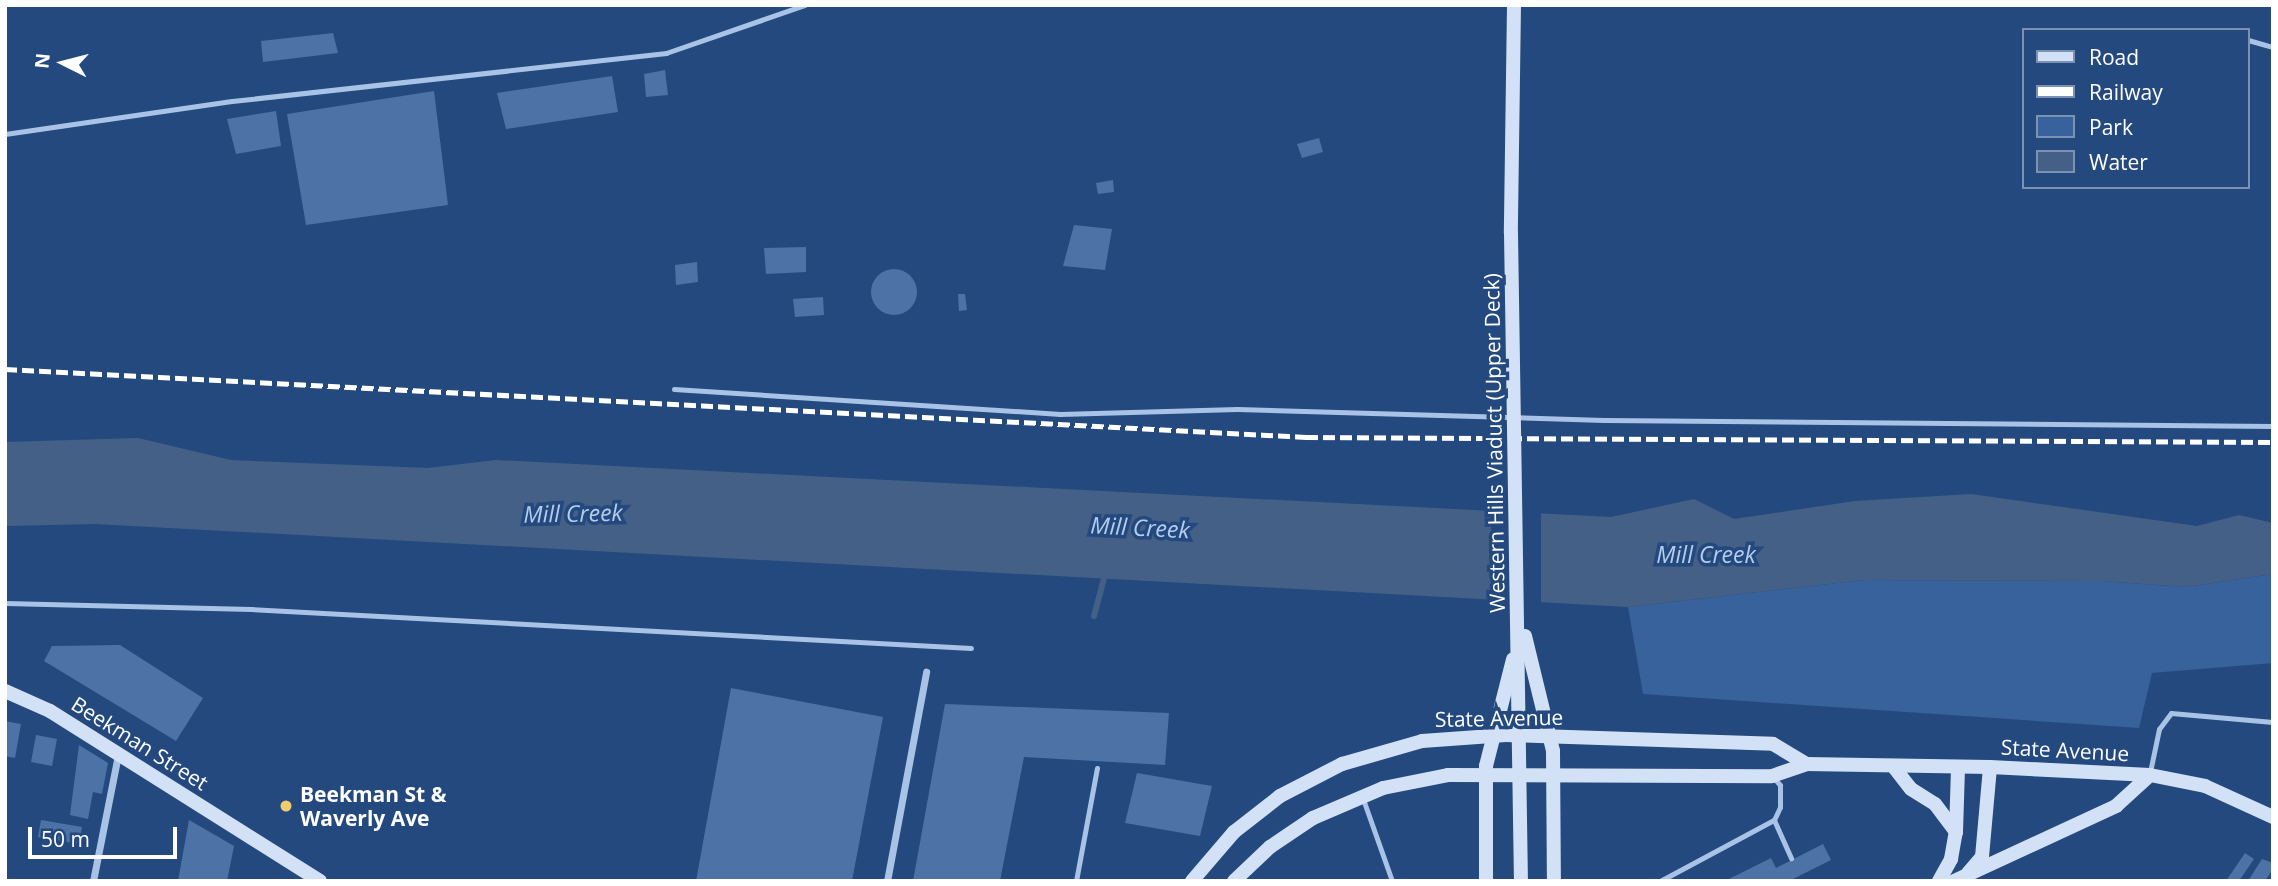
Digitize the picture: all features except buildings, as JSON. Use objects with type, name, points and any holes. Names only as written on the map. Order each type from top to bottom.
[{"type":"main road","points":[[1516,5],[1514,227],[1522,621],[1521,881]]},
{"type":"main road","name":"Western Hills Viaduct (Upper Deck)","points":[[1516,5],[1511,233],[1521,881]]},
{"type":"main road","points":[[1486,881],[1486,766],[1522,621]]},
{"type":"main road","points":[[1522,621],[1553,751],[1554,881]]},
{"type":"main road","name":"Beekman Street","points":[[5,691],[50,711],[320,881]]},
{"type":"main road","name":"State Avenue","points":[[1192,881],[1234,832],[1280,796],[1342,764],[1422,741],[1506,735],[1773,744],[1805,764]]},
{"type":"main road","name":"State Avenue","points":[[1234,881],[1288,833],[1362,796],[1448,775],[1772,776],[1805,764],[1990,767],[2150,775],[2205,786],[2273,817]]},
{"type":"main road","points":[[1894,766],[1911,789],[1935,804],[1956,832]]},
{"type":"main road","points":[[1939,881],[1951,859],[1956,832],[1958,767]]},
{"type":"main road","points":[[1961,878],[1982,857],[1990,767]]},
{"type":"main road","points":[[1961,878],[2116,806],[2150,775]]},
{"type":"street","points":[[887,881],[926,672]]},
{"type":"street","points":[[93,881],[118,755]]},
{"type":"lane","points":[[5,134],[232,101],[666,53],[805,5]]},
{"type":"lane","points":[[2250,41],[2273,47]]},
{"type":"lane","points":[[674,389],[1060,414],[1226,409],[1604,420],[2273,426]]},
{"type":"lane","points":[[5,603],[238,609],[971,648]]},
{"type":"lane","points":[[2150,775],[2159,729],[2171,713],[2273,722]]},
{"type":"lane","points":[[1076,881],[1097,768]]},
{"type":"lane","points":[[1660,881],[1774,820],[1780,807],[1780,785],[1772,776]]},
{"type":"lane","points":[[1362,796],[1392,881]]},
{"type":"lane","points":[[1774,820],[1791,858]]},
{"type":"green space","points":[[2273,574],[2273,663],[2152,673],[2139,728],[1643,694],[1628,607],[1864,580],[2100,581],[2186,587]]},
{"type":"water","name":"Mill Creek","points":[[138,438],[231,460],[428,468],[496,460],[1611,517],[1694,499],[1734,519],[1855,501],[1971,494],[2197,526],[2239,515],[2273,523],[2273,574],[2186,587],[2100,581],[1864,580],[1628,607],[95,524],[5,526],[5,442]]},
{"type":"pier","points":[[1491,507],[1541,510],[1541,606],[1492,603]]},
{"type":"waterway","points":[[1094,616],[1106,571]]},
{"type":"railway","points":[[5,369],[1306,437],[2273,442]]},
{"type":"place","name":"Beekman St & Waverly Ave","points":[[286,806]]}]
